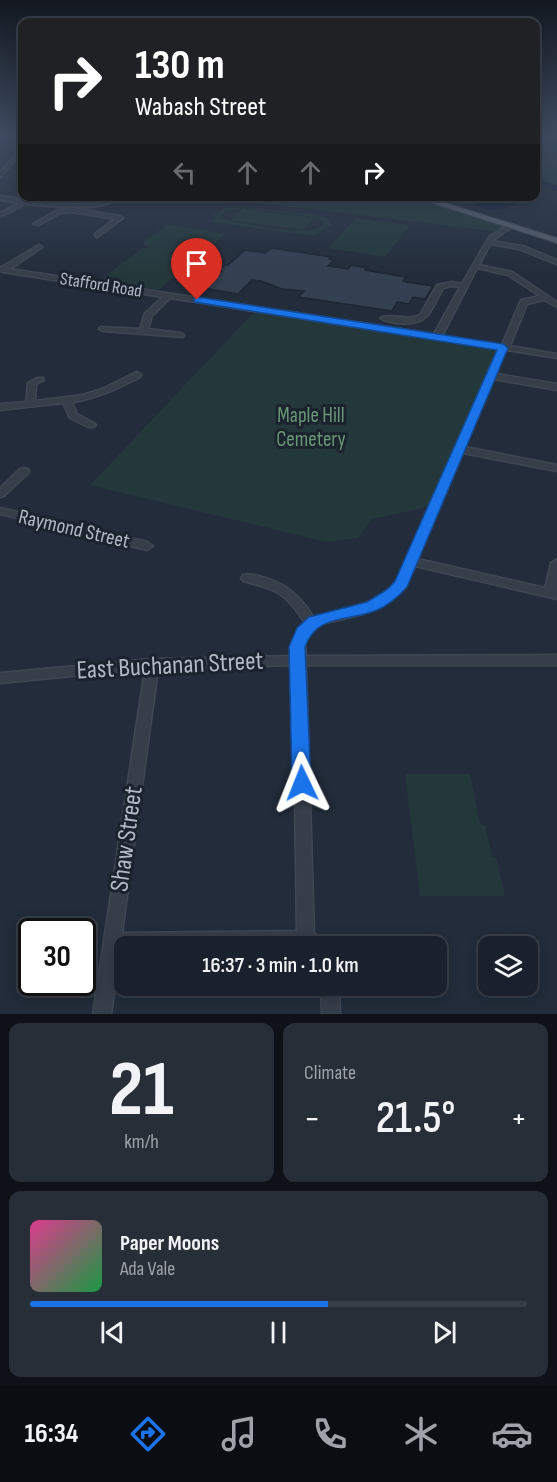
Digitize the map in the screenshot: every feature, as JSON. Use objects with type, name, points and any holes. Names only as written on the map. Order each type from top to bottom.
[{"type":"main road","points":[[430,201],[557,241]]},
{"type":"street","points":[[0,198],[18,200]]},
{"type":"street","points":[[0,215],[26,201],[120,218],[97,236]]},
{"type":"street","points":[[36,224],[60,211],[108,201]]},
{"type":"street","points":[[437,337],[488,242],[510,226]]},
{"type":"street","points":[[488,242],[525,248],[557,262]]},
{"type":"street","points":[[2,269],[39,247]]},
{"type":"street","points":[[475,266],[510,273],[557,305]]},
{"type":"street","name":"Stafford Road","points":[[2,269],[557,356]]},
{"type":"street","points":[[384,318],[410,321],[418,319],[423,316],[440,287],[452,284],[464,286]]},
{"type":"street","points":[[143,331],[148,315],[169,296]]},
{"type":"street","points":[[306,936],[299,639],[311,623],[361,611],[384,600],[402,583],[524,302],[547,297]]},
{"type":"street","points":[[103,329],[118,332],[165,332],[180,335]]},
{"type":"street","points":[[0,407],[67,401],[105,391],[137,375]]},
{"type":"street","points":[[490,376],[557,387]]},
{"type":"street","points":[[30,405],[32,383],[40,380]]},
{"type":"street","points":[[67,401],[73,416],[91,425]]},
{"type":"street","points":[[459,449],[557,468]]},
{"type":"street","points":[[0,494],[24,471]]},
{"type":"street","name":"Raymond Street","points":[[0,511],[147,546]]},
{"type":"street","points":[[413,562],[554,594],[557,562]]},
{"type":"street","points":[[247,578],[266,582],[285,590],[298,602],[311,623]]},
{"type":"street","name":"East Buchanan Street","points":[[0,678],[152,664],[298,660],[557,660]]},
{"type":"street","name":"Shaw Street","points":[[102,1014],[152,664]]},
{"type":"street","points":[[330,996],[331,1014]]},
{"type":"green space","points":[[545,181],[557,181],[557,186]]},
{"type":"green space","points":[[244,201],[428,201],[510,226],[499,232]]},
{"type":"green space","points":[[240,206],[315,215],[328,218],[332,225],[314,236],[211,222],[215,219],[213,215],[224,208]],"holes":[[[243,208],[230,220],[303,230],[265,227],[230,221],[221,218],[224,212]],[[247,208],[315,218],[244,209]],[[315,218],[324,224],[317,228],[303,230]]]},
{"type":"green space","points":[[356,218],[410,225],[385,257],[328,248]]},
{"type":"green space","points":[[168,224],[225,234],[159,290],[100,280],[143,248],[149,248],[143,242]]},
{"type":"green space","name":"Maple Hill Cemetery","points":[[257,309],[503,348],[446,485],[424,508],[372,519],[358,538],[326,542],[90,485]]},
{"type":"green space","points":[[405,774],[470,774],[480,824],[485,825],[492,857],[496,857],[505,896],[420,896]]},
{"type":"water","points":[[483,201],[523,201],[496,210],[474,205]]},
{"type":"building","points":[[272,248],[331,257],[329,259],[334,260],[328,266],[348,269],[351,265],[367,268],[365,270],[406,277],[403,281],[433,286],[425,299],[413,297],[409,304],[397,302],[392,311],[298,297],[304,291],[282,289],[261,281],[252,280],[238,294],[203,288],[222,271],[219,270],[245,250],[265,253]]},
{"type":"waterway","points":[[540,182],[557,189]]},
{"type":"route","points":[[197,300],[503,348],[402,583],[384,600],[372,606],[361,611],[323,618],[309,624],[302,632],[297,647],[302,783]]}]
